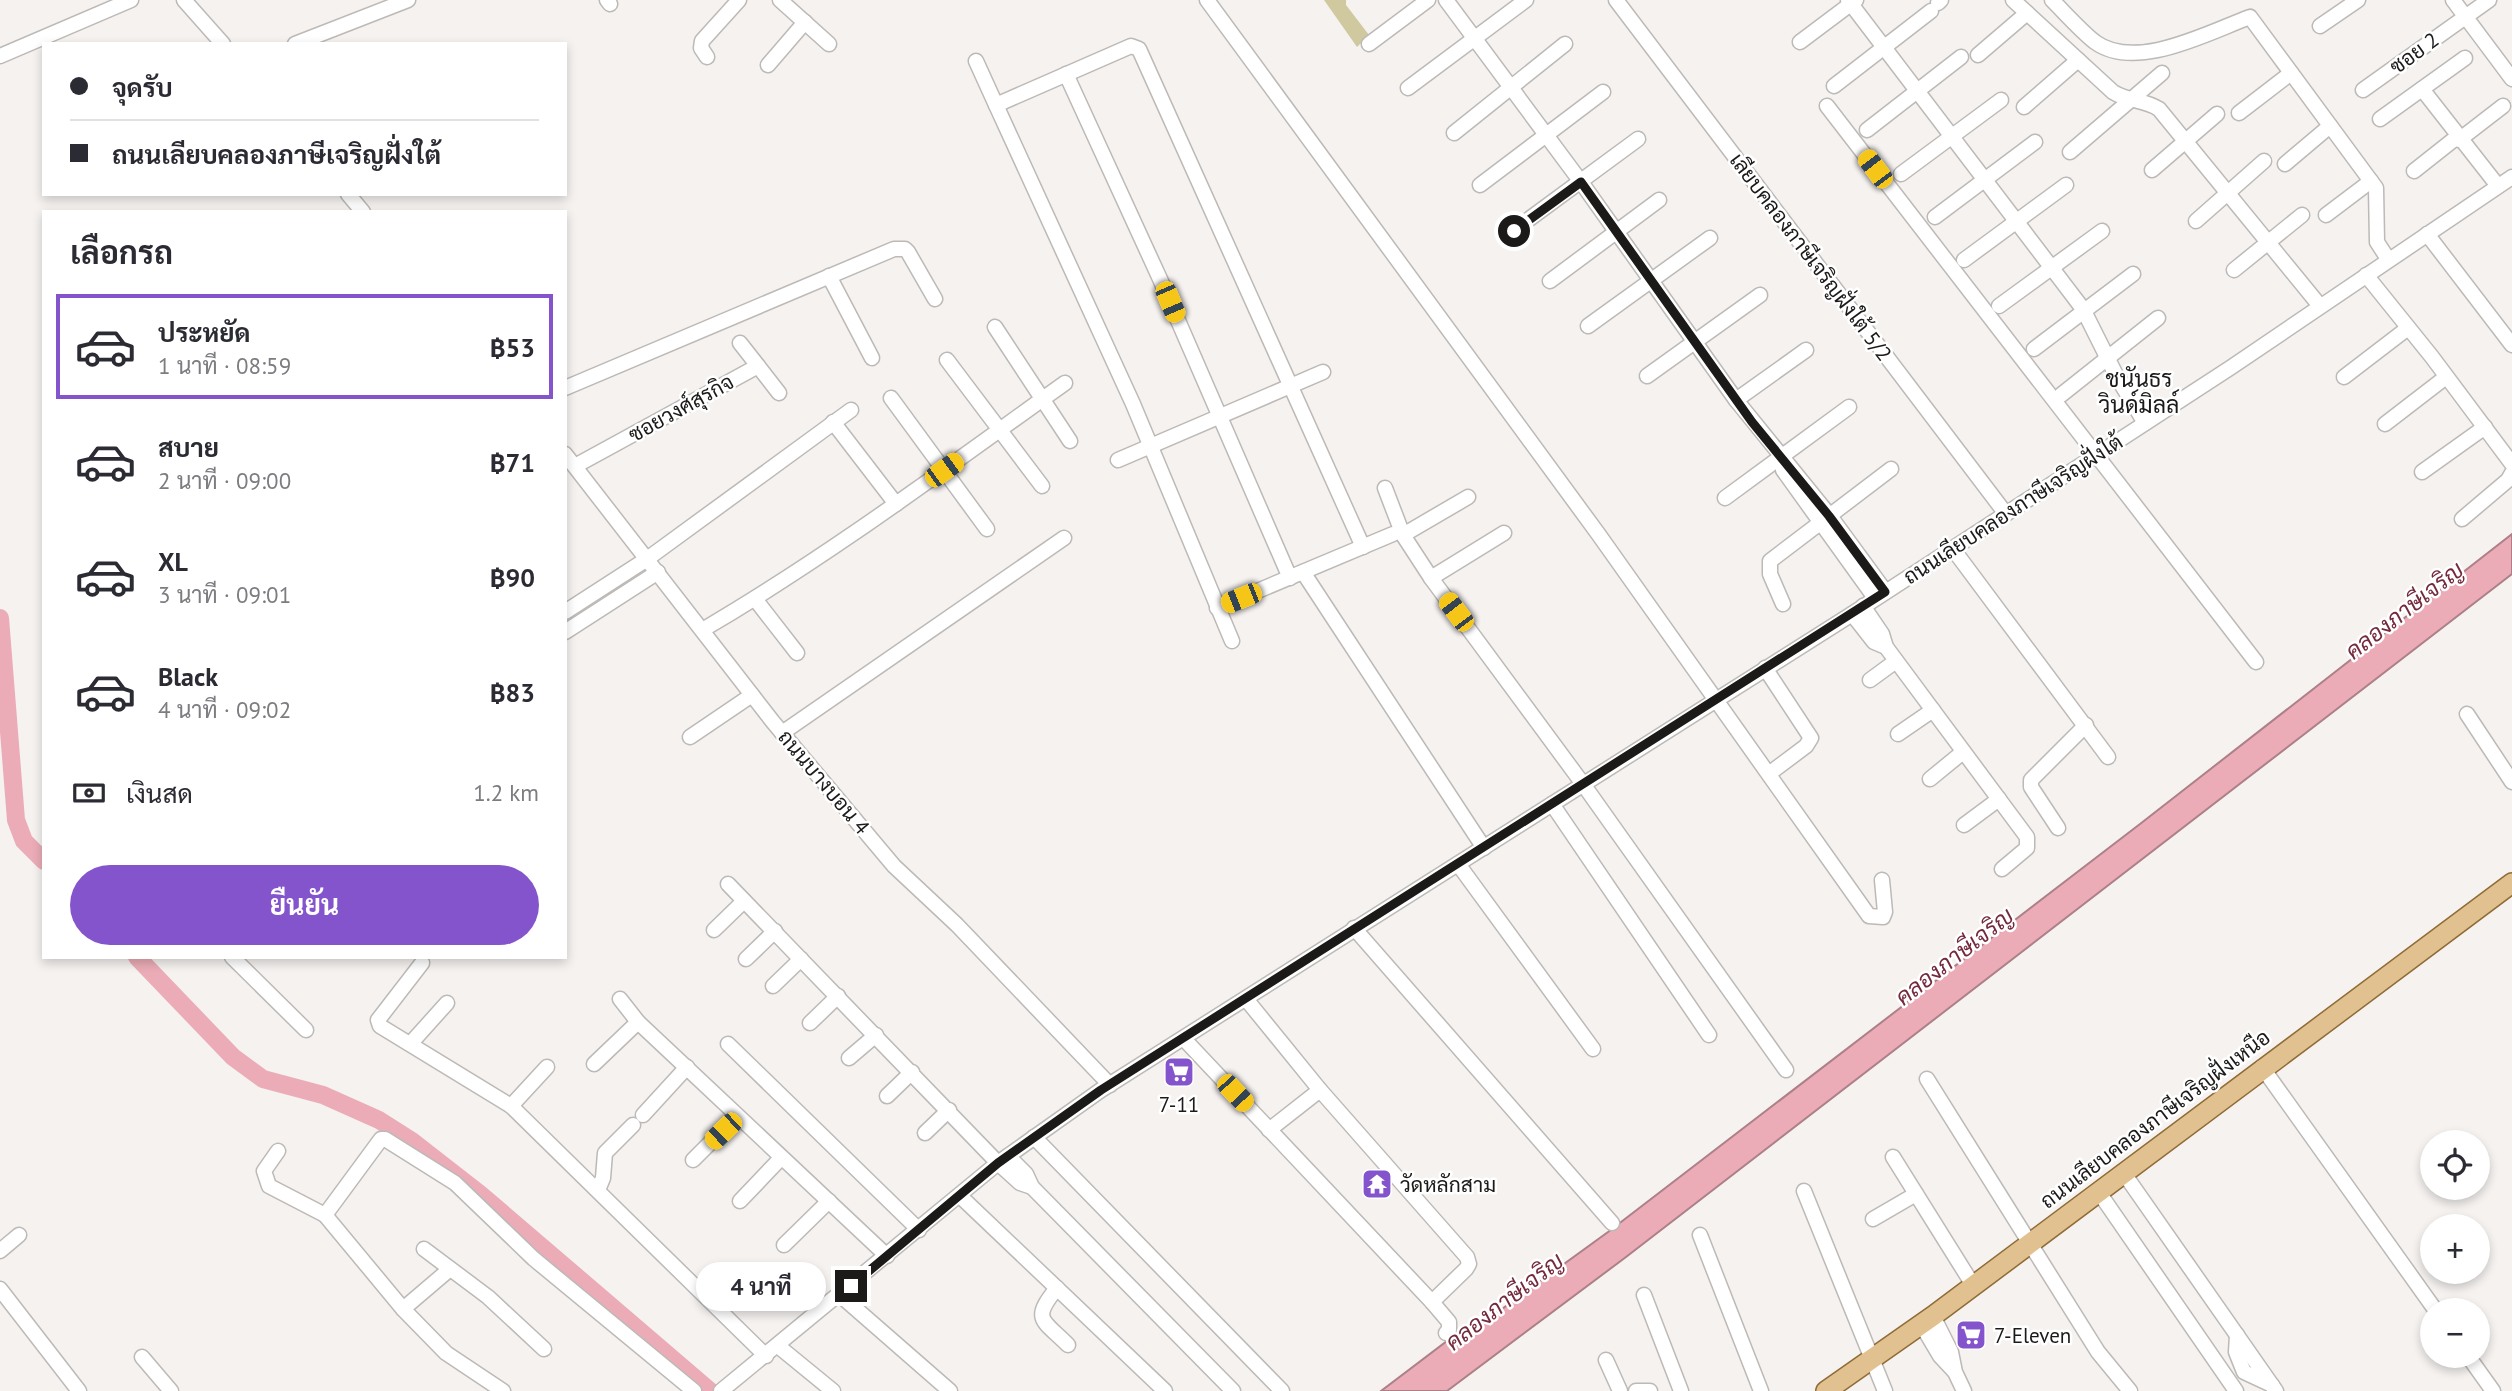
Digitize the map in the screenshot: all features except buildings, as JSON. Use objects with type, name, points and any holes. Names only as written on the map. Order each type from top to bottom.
[{"type":"main road","name":"ถนนเลียบคลองภาษีเจริญฝั่งเหนือ","points":[[1826,1391],[1927,1320],[2262,1067],[2512,883]]},
{"type":"street","points":[[0,56],[131,0]]},
{"type":"street","points":[[184,0],[221,42]]},
{"type":"street","points":[[300,42],[408,0]]},
{"type":"street","points":[[707,57],[701,48],[702,41],[739,0]]},
{"type":"street","points":[[780,0],[828,44]]},
{"type":"street","points":[[1207,0],[1874,918],[1883,917],[1885,912],[1882,880]]},
{"type":"street","points":[[1369,44],[1428,0]]},
{"type":"street","points":[[1446,0],[1825,519],[1869,602],[1886,647],[2029,843],[2027,848],[2002,869]]},
{"type":"street","points":[[1408,88],[1527,0]]},
{"type":"street","name":"เลียบคลองภาษีเจริญฝั่งใต้ 5/2","points":[[1616,0],[2006,514]]},
{"type":"street","points":[[2013,0],[2078,61],[2127,101],[2144,100],[2159,109],[2230,192],[2320,306]]},
{"type":"street","points":[[2052,0],[2097,43],[2128,54],[2163,50],[2250,17],[2376,188],[2378,242],[2388,259]]},
{"type":"street","points":[[2320,26],[2358,0]]},
{"type":"street","points":[[2453,0],[2512,79]]},
{"type":"street","name":"ซอย 2","points":[[2363,90],[2489,0]]},
{"type":"street","points":[[1800,42],[1852,1],[2083,309],[2110,362],[2123,372],[2149,419]]},
{"type":"street","points":[[1834,86],[1937,5]]},
{"type":"street","points":[[1978,55],[2027,13]]},
{"type":"street","points":[[768,65],[805,22]]},
{"type":"street","points":[[1454,133],[1566,44]]},
{"type":"street","points":[[996,104],[1131,46],[1139,49],[1363,547]]},
{"type":"street","points":[[1867,130],[1961,57]]},
{"type":"street","points":[[2380,119],[2465,58]]},
{"type":"street","points":[[976,61],[1150,446],[1232,641]]},
{"type":"street","points":[[2024,107],[2078,61]]},
{"type":"street","points":[[2070,152],[2162,73]]},
{"type":"street","points":[[2239,113],[2291,73]]},
{"type":"street","points":[[1066,74],[1219,414],[1297,575],[1484,848]]},
{"type":"street","points":[[2422,89],[2495,188]]},
{"type":"street","points":[[1480,185],[1603,92]]},
{"type":"street","points":[[1901,174],[2001,100]]},
{"type":"street","points":[[1827,106],[2256,662]]},
{"type":"street","points":[[2414,171],[2503,106]]},
{"type":"street","points":[[2152,170],[2217,114]]},
{"type":"street","points":[[2285,164],[2330,126]]},
{"type":"street","points":[[1514,231],[1638,139]]},
{"type":"street","points":[[1935,217],[2035,142]]},
{"type":"street","points":[[2196,221],[2264,161]]},
{"type":"street","name":"ถนนเลียบคลองภาษีเจริญฝั่งใต้","points":[[721,1391],[1003,1159],[1110,1085],[1953,549],[2512,177]]},
{"type":"street","points":[[2326,215],[2371,181]]},
{"type":"street","points":[[1964,260],[2066,185]]},
{"type":"street","points":[[350,196],[361,210]]},
{"type":"street","points":[[1550,281],[1659,200]]},
{"type":"street","points":[[2234,270],[2302,215]]},
{"type":"street","points":[[1999,306],[2102,230]]},
{"type":"street","points":[[2427,234],[2512,345]]},
{"type":"street","points":[[1588,326],[1710,238]]},
{"type":"street","points":[[567,387],[894,249],[905,248],[935,299]]},
{"type":"street","points":[[2034,349],[2083,309],[2133,274]]},
{"type":"street","points":[[2366,275],[2512,464]]},
{"type":"street","points":[[829,276],[872,358]]},
{"type":"street","points":[[1647,376],[1760,295]]},
{"type":"street","points":[[2061,395],[2110,362],[2158,318]]},
{"type":"street","points":[[995,327],[1070,441]]},
{"type":"street","points":[[2344,377],[2408,328]]},
{"type":"street","points":[[740,343],[758,366]]},
{"type":"street","points":[[1736,400],[1806,350]]},
{"type":"street","points":[[947,360],[1042,486]]},
{"type":"street","name":"ซอยวงศ์สุรกิจ","points":[[570,460],[758,366],[779,393]]},
{"type":"street","points":[[1118,460],[1219,414],[1323,372]]},
{"type":"street","points":[[2385,424],[2446,377]]},
{"type":"street","points":[[704,629],[755,599],[897,504],[1065,383]]},
{"type":"street","points":[[891,398],[988,529]]},
{"type":"street","points":[[1724,498],[1849,407]]},
{"type":"street","points":[[567,611],[648,559],[851,410]]},
{"type":"street","points":[[833,422],[897,504]]},
{"type":"street","points":[[2422,472],[2485,427]]},
{"type":"street","name":"ถนนบางบอน 4","points":[[570,460],[704,629],[782,733],[894,866],[957,925],[1110,1085]]},
{"type":"street","points":[[1783,604],[1770,574],[1770,561],[1891,469]]},
{"type":"street","points":[[2462,519],[2508,480],[2512,473]]},
{"type":"street","points":[[1385,488],[1398,534],[1583,784],[1786,1070]]},
{"type":"street","points":[[1217,608],[1398,534],[1468,497]]},
{"type":"street","points":[[1431,578],[1504,533]]},
{"type":"street","points":[[782,733],[1064,538]]},
{"type":"street","points":[[1953,549],[2108,757]]},
{"type":"street","points":[[567,631],[658,572]]},
{"type":"street","points":[[755,599],[797,653]]},
{"type":"street","points":[[1870,680],[1896,661]]},
{"type":"street","points":[[1765,668],[1811,738],[1806,747],[1770,773]]},
{"type":"street","points":[[690,737],[752,695]]},
{"type":"street","points":[[1899,734],[1933,710]]},
{"type":"street","points":[[2467,714],[2512,782]]},
{"type":"street","points":[[2058,828],[2031,787],[2031,780],[2085,725]]},
{"type":"street","points":[[1930,779],[1963,752]]},
{"type":"street","points":[[1964,825],[1998,799]]},
{"type":"street","points":[[1552,804],[1709,1035]]},
{"type":"street","points":[[1458,864],[1593,1049]]},
{"type":"street","points":[[728,884],[949,1111],[1003,1159],[1026,1174],[1031,1187],[1233,1391]]},
{"type":"street","points":[[714,930],[744,901]]},
{"type":"street","points":[[1354,928],[1612,1223]]},
{"type":"street","points":[[746,959],[775,931]]},
{"type":"street","points":[[773,986],[801,958]]},
{"type":"street","points":[[234,959],[306,1030]]},
{"type":"street","points":[[422,963],[378,1020],[380,1026],[512,1106],[766,1356]]},
{"type":"street","points":[[810,1023],[838,996]]},
{"type":"street","points":[[620,999],[638,1022],[887,1256]]},
{"type":"street","points":[[1246,999],[1320,1090],[1469,1261],[1466,1269],[1433,1303]]},
{"type":"street","points":[[411,1043],[446,1003]]},
{"type":"street","points":[[594,1064],[638,1022]]},
{"type":"street","points":[[849,1058],[876,1035]]},
{"type":"street","points":[[1184,1039],[1433,1303],[1449,1322],[1451,1327],[1446,1333]]},
{"type":"street","points":[[728,1044],[919,1230]]},
{"type":"street","points":[[512,1106],[547,1067]]},
{"type":"street","points":[[2262,1067],[2427,1298]]},
{"type":"street","points":[[598,1190],[603,1178],[606,1153],[687,1068]]},
{"type":"street","points":[[887,1096],[912,1072]]},
{"type":"street","points":[[1927,1079],[2098,1352],[2130,1391]]},
{"type":"street","points":[[1269,1130],[1320,1090]]},
{"type":"street","points":[[925,1133],[949,1111]]},
{"type":"street","points":[[693,1160],[737,1116]]},
{"type":"street","points":[[1034,1137],[1282,1391]]},
{"type":"street","points":[[325,1214],[382,1139],[385,1139],[455,1183],[534,1259],[694,1391]]},
{"type":"street","points":[[278,1151],[264,1171],[269,1186],[325,1214],[403,1309],[446,1353],[503,1391]]},
{"type":"street","points":[[1893,1157],[1973,1285]]},
{"type":"street","points":[[740,1201],[781,1158]]},
{"type":"street","points":[[2123,1172],[2274,1388]]},
{"type":"street","points":[[1804,1191],[1885,1391]]},
{"type":"street","points":[[2098,1191],[2236,1391]]},
{"type":"street","points":[[1873,1219],[1916,1194]]},
{"type":"street","points":[[960,1196],[1165,1391]]},
{"type":"street","points":[[785,1245],[829,1201]]},
{"type":"street","points":[[0,1251],[19,1235]]},
{"type":"street","points":[[1700,1235],[1761,1391]]},
{"type":"street","points":[[424,1249],[488,1297],[544,1349]]},
{"type":"street","points":[[403,1309],[450,1269]]},
{"type":"street","points":[[1057,1288],[1041,1314],[1045,1322],[1068,1345]]},
{"type":"street","points":[[0,1289],[79,1391]]},
{"type":"street","points":[[840,1295],[950,1391]]},
{"type":"street","points":[[1644,1295],[1681,1391]]},
{"type":"street","points":[[1927,1320],[1940,1356],[1955,1372],[1964,1391]]},
{"type":"street","points":[[778,1346],[833,1391]]},
{"type":"street","points":[[142,1357],[171,1391]]},
{"type":"street","points":[[1606,1360],[1620,1391]]},
{"type":"street","points":[[2477,1368],[2493,1391]]},
{"type":"street","points":[[1636,1391],[1650,1391]]},
{"type":"shaded area","points":[[1324,0],[1346,0],[1346,5],[1369,35],[1357,47]]},
{"type":"shaded area","points":[[2512,534],[2512,574],[1626,1257],[1447,1391],[1381,1391],[1447,1341],[1462,1338],[1608,1232],[2140,824]]},
{"type":"waterway","points":[[0,618],[16,820],[24,841],[42,859]]},
{"type":"waterway","points":[[139,959],[233,1057],[263,1079],[323,1095],[379,1120],[412,1141],[480,1194],[710,1391]]},
{"type":"place","name":"7-11","points":[[1179,1072]]},
{"type":"place","name":"วัดหลักสาม","points":[[1377,1184]]},
{"type":"place","name":"7-Eleven","points":[[1971,1335]]},
{"type":"district","name":"ชนันธร วินด์มิลล์","points":[[2139,391]]},
{"type":"route","points":[[851,1286],[998,1163],[1101,1090],[1168,1050],[1354,928],[1885,592],[1829,516],[1782,457],[1769,445],[1581,182],[1514,231]]},
{"type":"water label","name":"คลองภาษีเจริญ","points":[[2404,610]]},
{"type":"water label","name":"คลองภาษีเจริญ","points":[[1954,956]]},
{"type":"water label","name":"คลองภาษีเจริญ","points":[[1504,1301]]}]
